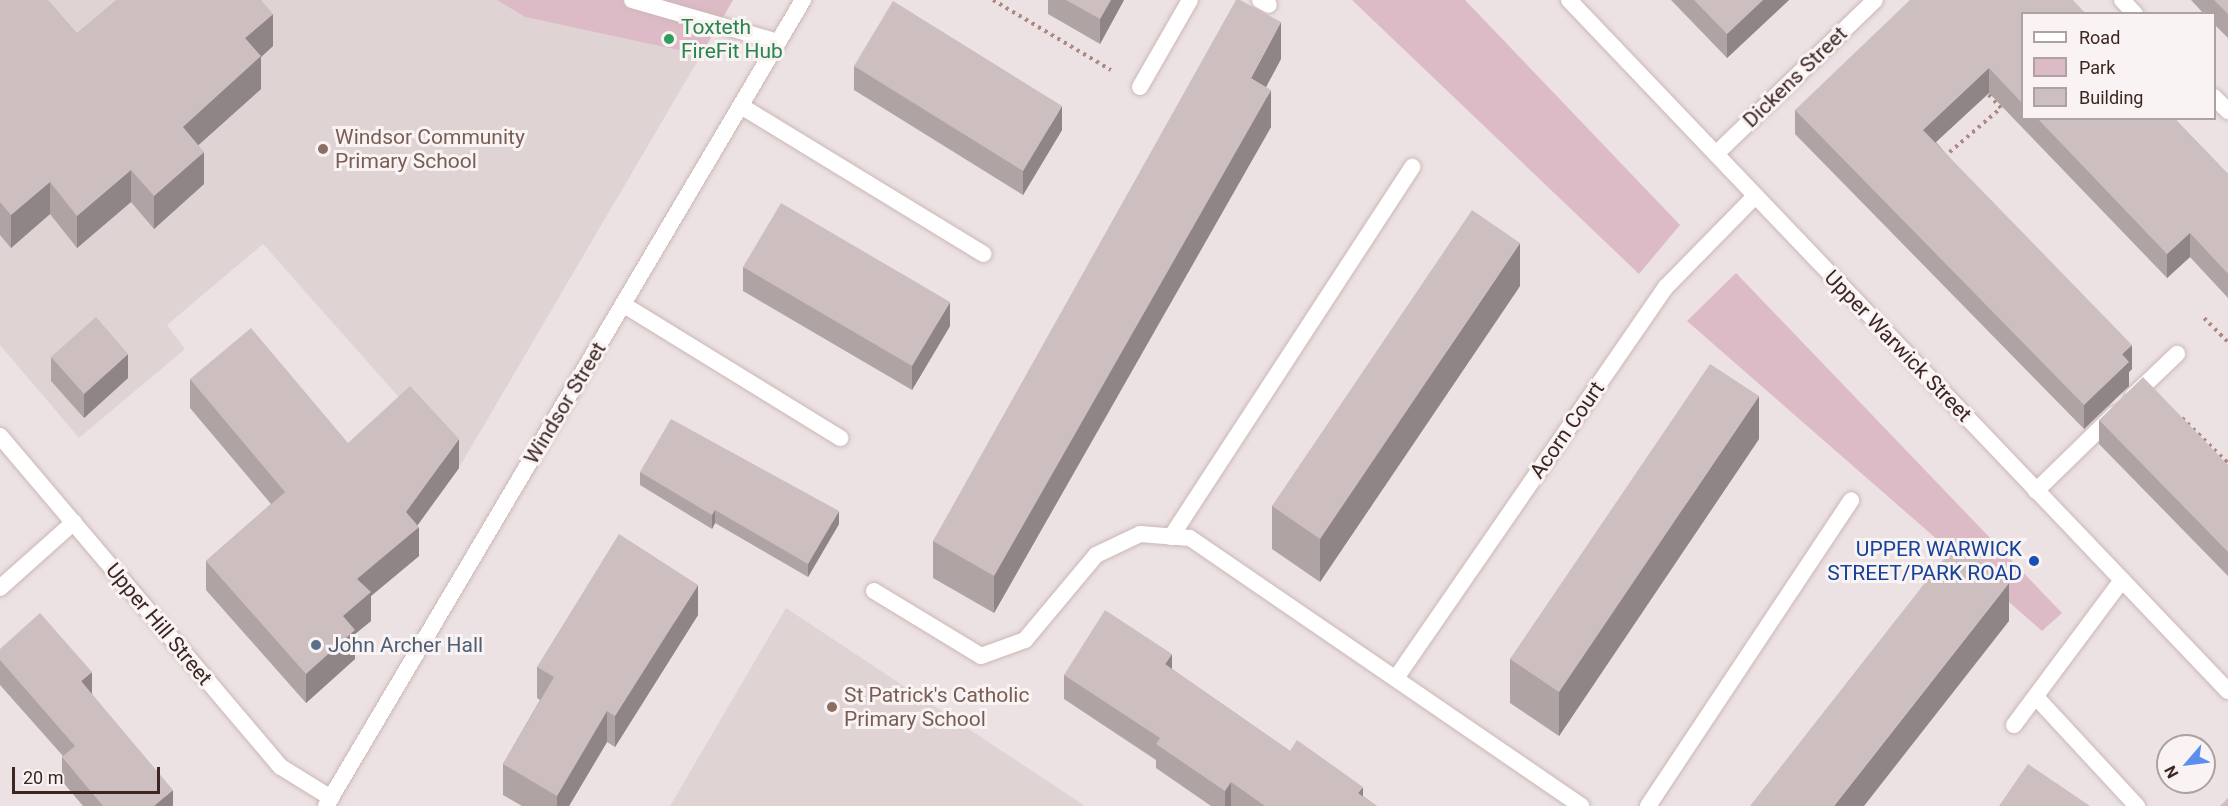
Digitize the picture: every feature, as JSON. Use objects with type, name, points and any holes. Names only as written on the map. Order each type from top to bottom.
[{"type":"street","points":[[632,0],[778,42]]},
{"type":"street","name":"Windsor Street","points":[[329,802],[803,0]]},
{"type":"street","points":[[1140,87],[1190,0]]},
{"type":"street","name":"Upper Warwick Street","points":[[1569,0],[2228,691]]},
{"type":"street","name":"Dickens Street","points":[[1716,154],[1875,0]]},
{"type":"street","points":[[2122,0],[2132,12]]},
{"type":"street","points":[[2216,99],[2228,111]]},
{"type":"street","points":[[741,106],[983,254]]},
{"type":"street","points":[[1172,537],[1412,167]]},
{"type":"street","name":"Acorn Court","points":[[1396,678],[1666,286],[1755,196]]},
{"type":"street","points":[[624,304],[840,438]]},
{"type":"street","points":[[2036,491],[2177,354]]},
{"type":"street","name":"Upper Hill Street","points":[[0,436],[281,767],[329,802]]},
{"type":"street","points":[[1648,806],[1851,501]]},
{"type":"street","points":[[0,588],[74,522]]},
{"type":"street","points":[[874,591],[981,656],[1025,640],[1096,555],[1140,534],[1190,538],[1581,806]]},
{"type":"street","points":[[2014,725],[2122,580]]},
{"type":"street","points":[[2036,697],[2137,806]]},
{"type":"path","points":[[993,0],[1140,87]]},
{"type":"path","points":[[1939,162],[2001,108],[1978,83]]},
{"type":"path","points":[[2204,318],[2228,342]]},
{"type":"path","points":[[2182,417],[2228,463]]},
{"type":"shaded area","name":"Windsor Community Primary School","points":[[0,0],[497,0],[525,17],[701,55],[460,466],[263,244],[167,325],[185,349],[79,438],[0,345]]},
{"type":"shaded area","name":"St Patrick's Catholic Primary School","points":[[786,608],[1085,806],[670,806]]},
{"type":"green space","name":"Toxteth FireFit Hub","points":[[497,0],[733,0],[701,55],[525,17]]},
{"type":"green space","points":[[1352,0],[1465,0],[1680,225],[1639,274]]},
{"type":"green space","points":[[1736,273],[2062,613],[2042,631],[1687,321]]},
{"type":"building","points":[[0,0],[48,0],[77,33],[116,0],[261,0],[273,14],[245,38],[261,56],[183,127],[204,152],[154,196],[131,170],[77,216],[50,182],[11,215],[0,202]]},
{"type":"building","points":[[1066,0],[1111,0],[1100,19]]},
{"type":"building","points":[[1236,0],[1281,22],[1251,78],[1271,90],[994,576],[933,541]]},
{"type":"building","points":[[1694,0],[1763,0],[1727,34]]},
{"type":"building","points":[[1910,0],[2073,0],[2084,12],[2021,12],[2021,102],[1989,68],[1923,130],[2132,345],[2122,354],[2129,362],[2084,405],[1795,110]]},
{"type":"building","points":[[2214,0],[2228,0],[2228,14]]},
{"type":"building","points":[[893,1],[1062,106],[1023,171],[854,66]]},
{"type":"building","points":[[2039,120],[2176,120],[2228,174],[2228,274],[2190,233],[2167,254]]},
{"type":"building","points":[[781,203],[950,302],[912,366],[743,267]]},
{"type":"building","points":[[1472,210],[1520,243],[1320,539],[1272,506]]},
{"type":"building","points":[[96,317],[128,354],[84,394],[51,357]]},
{"type":"building","points":[[251,328],[348,443],[410,386],[459,439],[406,512],[419,527],[357,579],[371,592],[343,616],[355,630],[306,674],[206,561],[285,492],[190,379]]},
{"type":"building","points":[[1710,364],[1759,396],[1559,692],[1510,659]]},
{"type":"building","points":[[2143,377],[2228,465],[2228,552],[2099,420]]},
{"type":"building","points":[[671,419],[839,511],[808,564],[715,510],[712,515],[640,472]]},
{"type":"building","points":[[619,534],[698,585],[615,716],[607,711],[557,796],[503,764],[554,677],[537,667]]},
{"type":"building","points":[[1957,542],[2009,583],[1834,806],[1750,806]]},
{"type":"building","points":[[1105,610],[1172,654],[1165,664],[1290,751],[1297,740],[1363,787],[1358,793],[1377,806],[1265,806],[1231,782],[1225,791],[1156,744],[1160,738],[1064,675]]},
{"type":"building","points":[[40,613],[92,672],[81,681],[173,790],[154,806],[103,806],[62,757],[75,746],[0,660],[0,649]]},
{"type":"building","points":[[2028,764],[2090,806],[1999,806]]},
{"type":"building","points":[[2228,798],[2228,806],[2220,806]]},
{"type":"place","name":"Toxteth FireFit Hub","points":[[669,39]]},
{"type":"place","name":"Windsor Community Primary School","points":[[323,149]]},
{"type":"place","name":"UPPER WARWICK STREET/PARK ROAD","points":[[2034,561]]},
{"type":"place","name":"John Archer Hall","points":[[316,645]]},
{"type":"place","name":"St Patrick's Catholic Primary School","points":[[832,707]]}]
